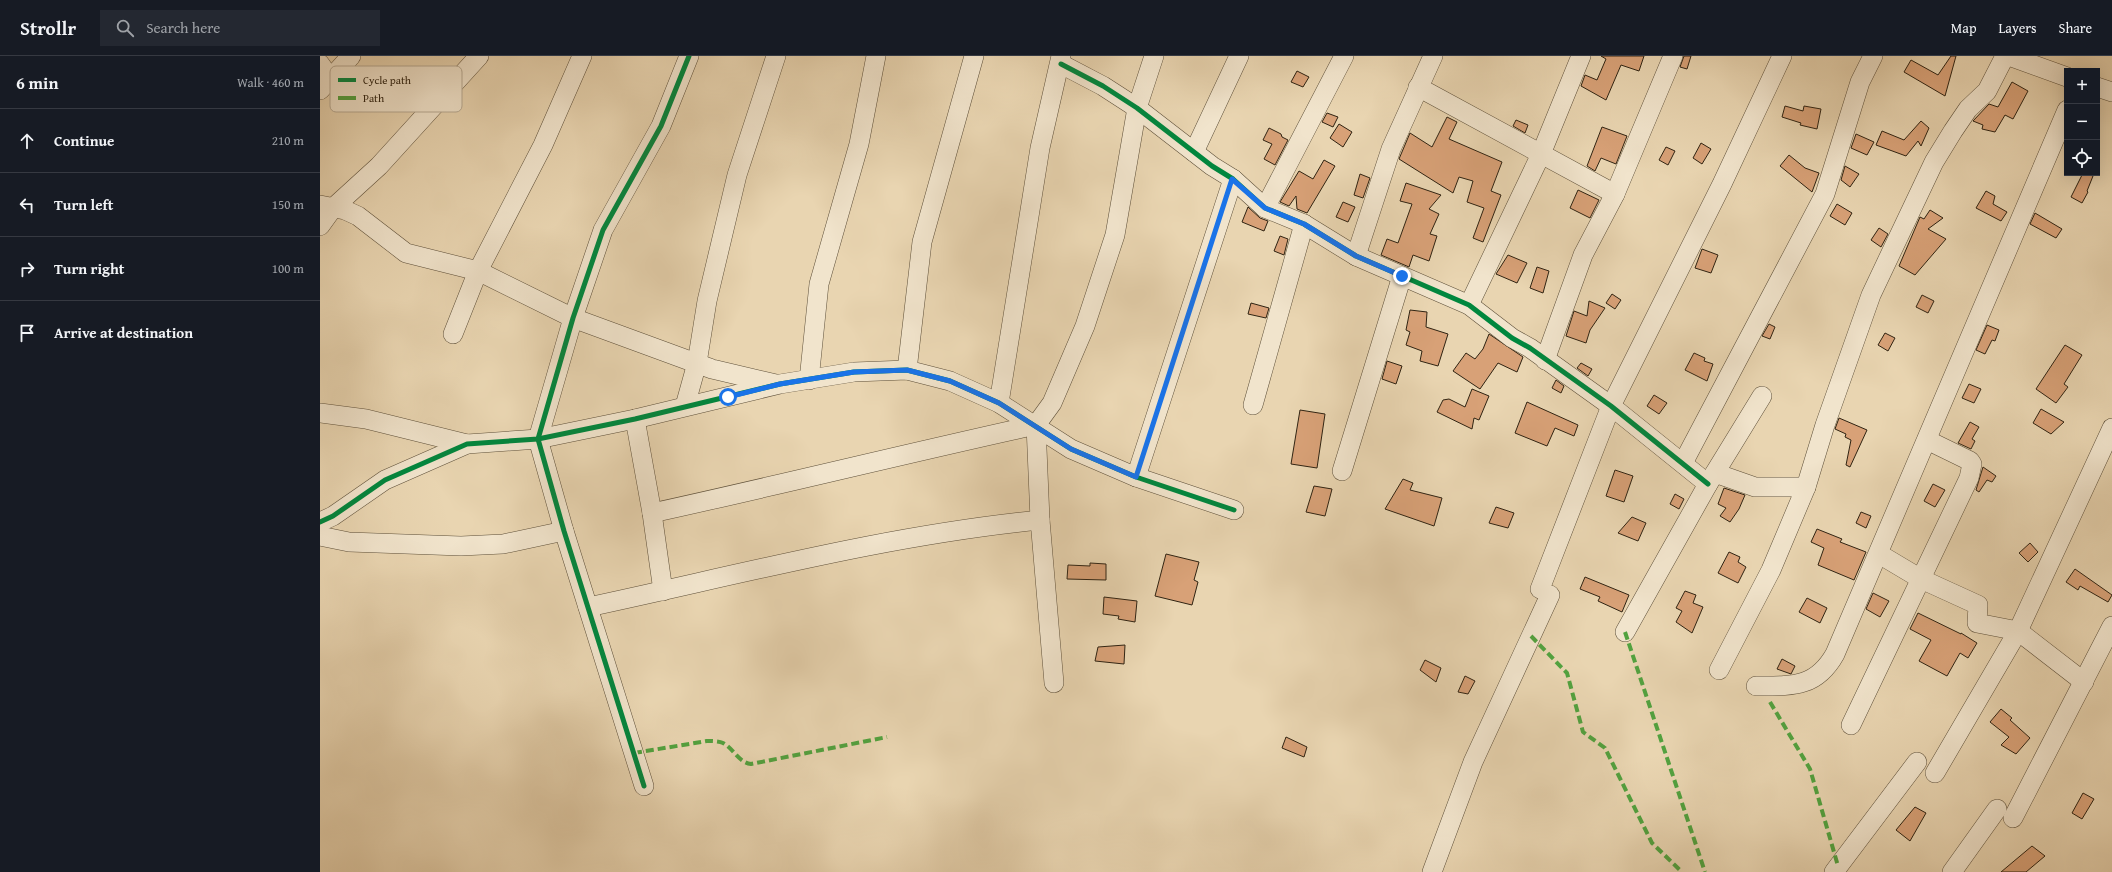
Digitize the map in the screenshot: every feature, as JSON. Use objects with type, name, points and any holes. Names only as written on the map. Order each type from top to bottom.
[{"type":"street","points":[[337,66],[350,56]]},
{"type":"street","points":[[462,74],[478,56]]},
{"type":"street","points":[[453,334],[478,271],[543,145],[582,56]]},
{"type":"street","points":[[644,786],[564,531],[538,439],[573,318],[603,230],[661,126],[689,56]]},
{"type":"street","points":[[685,406],[697,363],[708,301],[737,175],[776,56]]},
{"type":"street","points":[[809,380],[819,284],[859,144],[876,56]]},
{"type":"street","points":[[907,370],[922,242],[974,56]]},
{"type":"street","points":[[1054,683],[1040,520],[1036,425],[1052,403],[1085,326],[1115,235],[1137,108],[1154,56]]},
{"type":"street","points":[[1194,152],[1239,56]]},
{"type":"street","points":[[1265,208],[1344,56]]},
{"type":"street","points":[[1356,256],[1391,149],[1433,56]]},
{"type":"street","points":[[1469,305],[1541,154],[1581,56]]},
{"type":"street","points":[[1545,360],[1583,255],[1615,194],[1673,56]]},
{"type":"street","points":[[1432,872],[1473,762],[1545,592],[1611,406],[1722,184],[1782,56]]},
{"type":"street","points":[[1683,463],[1825,194],[1860,82],[1873,56]]},
{"type":"street","points":[[1719,670],[1771,570],[1806,487],[1825,425],[1871,295],[1934,162],[1968,110],[1987,91],[2006,56]]},
{"type":"street","points":[[2009,56],[2040,62],[2064,75]]},
{"type":"street","points":[[999,403],[1040,148],[1061,60],[1137,108],[1232,179],[1265,208],[1304,224],[1356,256],[1469,305],[1512,338],[1530,348],[1611,406],[1683,463],[1712,478],[1755,487],[1806,487]]},
{"type":"street","points":[[1418,87],[1615,194]]},
{"type":"street","points":[[320,226],[327,206],[379,166],[428,112]]},
{"type":"street","points":[[1756,686],[1791,684],[1808,681],[1820,675],[1827,668],[1836,654],[2064,117]]},
{"type":"street","points":[[1136,477],[1232,179]]},
{"type":"street","points":[[327,206],[358,216],[406,253],[478,271],[573,318],[712,369],[780,384]]},
{"type":"street","points":[[1253,405],[1304,224]]},
{"type":"street","points":[[1342,471],[1402,276]]},
{"type":"street","points":[[320,413],[366,419],[466,444],[538,439],[635,419],[780,384],[854,372],[907,370],[950,381],[999,403],[1036,425],[1071,449],[1136,477],[1234,510]]},
{"type":"street","points":[[1625,632],[1712,478],[1762,396]]},
{"type":"street","points":[[635,419],[652,513],[663,591]]},
{"type":"street","points":[[652,513],[788,484],[913,452],[1036,425]]},
{"type":"street","points":[[1935,773],[2018,631],[2112,428]]},
{"type":"street","points":[[1851,725],[1969,478],[1972,464],[1963,456],[1927,440]]},
{"type":"street","points":[[320,522],[333,516],[385,480],[466,444]]},
{"type":"street","points":[[588,607],[839,551],[1006,524],[1040,520]]},
{"type":"street","points":[[320,536],[349,542],[461,546],[503,544],[564,531]]},
{"type":"street","points":[[1878,554],[1921,578],[1978,605],[1977,623],[2018,631],[2084,682]]},
{"type":"street","points":[[2013,818],[2112,626]]},
{"type":"street","points":[[1834,872],[1916,762]]},
{"type":"street","points":[[1952,872],[1997,809]]},
{"type":"building","points":[[1601,56],[1644,56],[1639,71],[1621,65],[1606,100],[1581,86],[1585,75],[1597,80],[1606,59]]},
{"type":"building","points":[[1684,56],[1691,56],[1687,69],[1680,67]]},
{"type":"building","points":[[1951,56],[1956,56],[1945,96],[1904,72],[1911,60],[1938,75]]},
{"type":"building","points":[[1297,71],[1309,77],[1303,87],[1291,82]]},
{"type":"building","points":[[2012,82],[2028,91],[2013,119],[2005,115],[1995,132],[1982,129],[1983,125],[1973,121],[1989,104],[1998,107]]},
{"type":"building","points":[[1785,106],[1803,111],[1804,106],[1821,109],[1817,129],[1800,125],[1801,123],[1782,117]]},
{"type":"building","points":[[1327,113],[1338,117],[1333,127],[1322,122]]},
{"type":"building","points":[[1447,117],[1457,122],[1449,139],[1502,162],[1491,191],[1501,195],[1483,242],[1473,238],[1484,208],[1467,202],[1473,181],[1459,177],[1453,193],[1399,159],[1410,133],[1432,147]]},
{"type":"building","points":[[1516,120],[1528,125],[1525,133],[1513,126]]},
{"type":"building","points":[[1921,121],[1929,128],[1921,146],[1918,141],[1906,156],[1876,145],[1882,131],[1904,140]]},
{"type":"building","points":[[1339,124],[1352,132],[1343,147],[1330,138]]},
{"type":"building","points":[[1602,127],[1627,136],[1616,164],[1601,158],[1595,171],[1587,166]]},
{"type":"building","points":[[1269,128],[1281,134],[1282,137],[1288,140],[1275,165],[1264,159],[1272,144],[1263,140]]},
{"type":"building","points":[[1856,134],[1874,142],[1867,155],[1851,148]]},
{"type":"building","points":[[1701,143],[1711,149],[1702,164],[1693,158]]},
{"type":"building","points":[[1666,147],[1675,151],[1668,165],[1659,160]]},
{"type":"building","points":[[1789,155],[1805,168],[1819,173],[1812,192],[1780,166]]},
{"type":"building","points":[[1324,160],[1335,166],[1307,213],[1297,209],[1296,196],[1289,206],[1280,202],[1299,171],[1313,179]]},
{"type":"building","points":[[1845,166],[1859,174],[1850,187],[1841,180]]},
{"type":"building","points":[[1360,174],[1370,178],[1363,198],[1354,195]]},
{"type":"building","points":[[2082,176],[2093,176],[2087,191],[2088,192],[2082,203],[2071,197]]},
{"type":"building","points":[[1406,183],[1441,195],[1429,209],[1439,214],[1430,234],[1437,236],[1429,261],[1413,255],[1409,267],[1381,255],[1387,239],[1398,243],[1412,204],[1400,201]]},
{"type":"building","points":[[1578,190],[1599,200],[1590,218],[1570,208]]},
{"type":"building","points":[[1986,191],[1995,196],[1993,204],[2007,212],[2001,221],[1976,208]]},
{"type":"building","points":[[1343,202],[1355,207],[1348,222],[1336,217]]},
{"type":"building","points":[[1837,204],[1852,213],[1845,225],[1830,216]]},
{"type":"building","points":[[1248,207],[1260,218],[1268,221],[1264,231],[1242,222]]},
{"type":"building","points":[[1930,210],[1943,218],[1928,229],[1946,239],[1915,275],[1899,266],[1920,217],[1924,219]]},
{"type":"building","points":[[2035,213],[2062,229],[2056,238],[2030,224]]},
{"type":"building","points":[[1879,228],[1888,234],[1881,247],[1871,240]]},
{"type":"building","points":[[1280,236],[1288,239],[1284,255],[1274,251]]},
{"type":"building","points":[[1702,249],[1718,255],[1711,273],[1695,268]]},
{"type":"building","points":[[1508,255],[1527,263],[1517,283],[1496,274]]},
{"type":"building","points":[[1537,267],[1549,271],[1543,293],[1530,288]]},
{"type":"building","points":[[1612,294],[1621,300],[1615,309],[1606,303]]},
{"type":"building","points":[[1922,295],[1934,301],[1928,313],[1916,307]]},
{"type":"building","points":[[1589,301],[1605,308],[1590,330],[1586,343],[1566,336],[1574,311],[1587,316]]},
{"type":"building","points":[[1251,303],[1269,308],[1266,318],[1248,314]]},
{"type":"building","points":[[1410,310],[1427,312],[1426,327],[1448,334],[1438,366],[1420,361],[1422,351],[1406,345],[1410,332],[1406,330]]},
{"type":"building","points":[[1769,324],[1775,327],[1770,339],[1762,336]]},
{"type":"building","points":[[1987,325],[1999,330],[1995,341],[1992,340],[1985,354],[1976,350]]},
{"type":"building","points":[[1885,333],[1895,338],[1888,351],[1878,345]]},
{"type":"building","points":[[1489,334],[1523,357],[1517,372],[1498,363],[1480,389],[1453,371],[1466,353],[1475,359],[1483,349]]},
{"type":"building","points":[[2065,345],[2082,355],[2064,384],[2068,387],[2056,403],[2036,389]]},
{"type":"building","points":[[1694,353],[1705,358],[1704,361],[1713,364],[1707,381],[1685,370]]},
{"type":"building","points":[[1387,361],[1402,366],[1396,384],[1382,379]]},
{"type":"building","points":[[1581,363],[1592,369],[1588,376],[1577,368]]},
{"type":"building","points":[[1556,380],[1564,386],[1561,393],[1552,388]]},
{"type":"building","points":[[1969,384],[1981,389],[1974,403],[1962,398]]},
{"type":"building","points":[[1472,389],[1489,396],[1479,420],[1474,418],[1472,429],[1437,412],[1443,400],[1449,399],[1465,407]]},
{"type":"building","points":[[1654,395],[1667,403],[1659,414],[1647,406]]},
{"type":"building","points":[[1527,402],[1578,425],[1574,436],[1555,428],[1547,446],[1515,433]]},
{"type":"building","points":[[2041,409],[2064,422],[2051,434],[2033,423]]},
{"type":"building","points":[[1300,410],[1325,414],[1317,468],[1291,464]]},
{"type":"building","points":[[1839,418],[1867,430],[1850,467],[1846,465],[1851,440],[1845,437],[1846,434],[1835,429]]},
{"type":"building","points":[[1970,422],[1979,427],[1972,439],[1975,441],[1971,449],[1958,443]]},
{"type":"building","points":[[1983,467],[1996,476],[1992,482],[1987,480],[1979,492],[1976,490]]},
{"type":"building","points":[[1615,470],[1633,476],[1624,502],[1606,496]]},
{"type":"building","points":[[1403,479],[1413,483],[1410,490],[1442,498],[1434,526],[1385,509]]},
{"type":"building","points":[[1933,484],[1945,490],[1935,507],[1924,501]]},
{"type":"building","points":[[1314,486],[1332,489],[1325,516],[1306,512]]},
{"type":"building","points":[[1724,488],[1745,495],[1739,509],[1730,522],[1720,516],[1726,508],[1718,504]]},
{"type":"building","points":[[1675,494],[1684,499],[1679,509],[1670,504]]},
{"type":"building","points":[[1496,507],[1514,513],[1508,528],[1489,523]]},
{"type":"building","points":[[1861,512],[1871,516],[1866,528],[1856,523]]},
{"type":"building","points":[[1632,517],[1646,523],[1638,541],[1618,533]]},
{"type":"building","points":[[1817,529],[1842,539],[1840,542],[1866,552],[1854,580],[1818,565],[1824,548],[1811,542]]},
{"type":"building","points":[[2030,543],[2038,552],[2028,562],[2019,553]]},
{"type":"building","points":[[1729,552],[1740,557],[1738,562],[1746,567],[1738,583],[1718,573]]},
{"type":"building","points":[[1166,554],[1199,562],[1194,580],[1198,582],[1192,605],[1155,596]]},
{"type":"building","points":[[1090,563],[1106,564],[1106,580],[1067,579],[1068,565],[1090,566]]},
{"type":"building","points":[[2075,569],[2112,595],[2108,602],[2080,586],[2078,590],[2066,582]]},
{"type":"building","points":[[1585,577],[1629,595],[1622,612],[1598,601],[1600,597],[1580,589]]},
{"type":"building","points":[[1685,591],[1696,595],[1693,603],[1703,607],[1692,633],[1676,622],[1682,611],[1676,608]]},
{"type":"building","points":[[1873,593],[1889,601],[1880,617],[1866,609]]},
{"type":"building","points":[[1104,597],[1137,601],[1135,622],[1118,619],[1119,616],[1103,614]]},
{"type":"building","points":[[1807,598],[1827,608],[1820,623],[1799,612]]},
{"type":"building","points":[[1918,613],[1961,633],[1977,643],[1968,658],[1960,653],[1947,676],[1919,661],[1931,640],[1910,629]]},
{"type":"building","points":[[1125,645],[1124,664],[1095,661],[1098,647]]},
{"type":"building","points":[[1782,659],[1795,666],[1791,674],[1777,669]]},
{"type":"building","points":[[1425,660],[1441,668],[1436,682],[1420,670]]},
{"type":"building","points":[[1465,676],[1475,681],[1468,694],[1458,692]]},
{"type":"building","points":[[2001,709],[2012,718],[2010,720],[2030,738],[2016,754],[2001,745],[2009,737],[1990,722]]},
{"type":"building","points":[[1286,737],[1307,747],[1304,757],[1282,748]]},
{"type":"building","points":[[2083,793],[2094,799],[2082,819],[2072,813]]},
{"type":"building","points":[[1915,807],[1926,813],[1910,841],[1896,830]]},
{"type":"building","points":[[2032,846],[2045,856],[2026,872],[2001,872]]},
{"type":"marked path","points":[[1625,632],[1705,872]]},
{"type":"marked path","points":[[1531,636],[1567,673],[1583,732],[1605,748],[1652,843],[1682,872]]},
{"type":"marked path","points":[[1770,702],[1810,769],[1838,866]]},
{"type":"marked path","points":[[634,753],[715,741],[723,743],[739,758],[751,764],[887,737]]},
{"type":"cycle path","points":[[644,786],[564,531],[538,439],[573,318],[603,230],[661,126],[689,56]]},
{"type":"cycle path","points":[[1061,64],[1103,86],[1137,108],[1212,166],[1233,179],[1265,208],[1304,224],[1356,256],[1469,305],[1512,338],[1530,348],[1611,406],[1708,484]]},
{"type":"cycle path","points":[[320,522],[333,516],[385,480],[467,444],[538,439],[635,419],[780,384],[854,372],[907,370],[950,381],[999,403],[1071,449],[1136,477],[1234,510]]},
{"type":"route","points":[[728,397],[780,384],[854,372],[907,370],[950,381],[999,403],[1036,425],[1071,449],[1136,477],[1232,179],[1265,208],[1304,224],[1356,256],[1402,276]]}]
